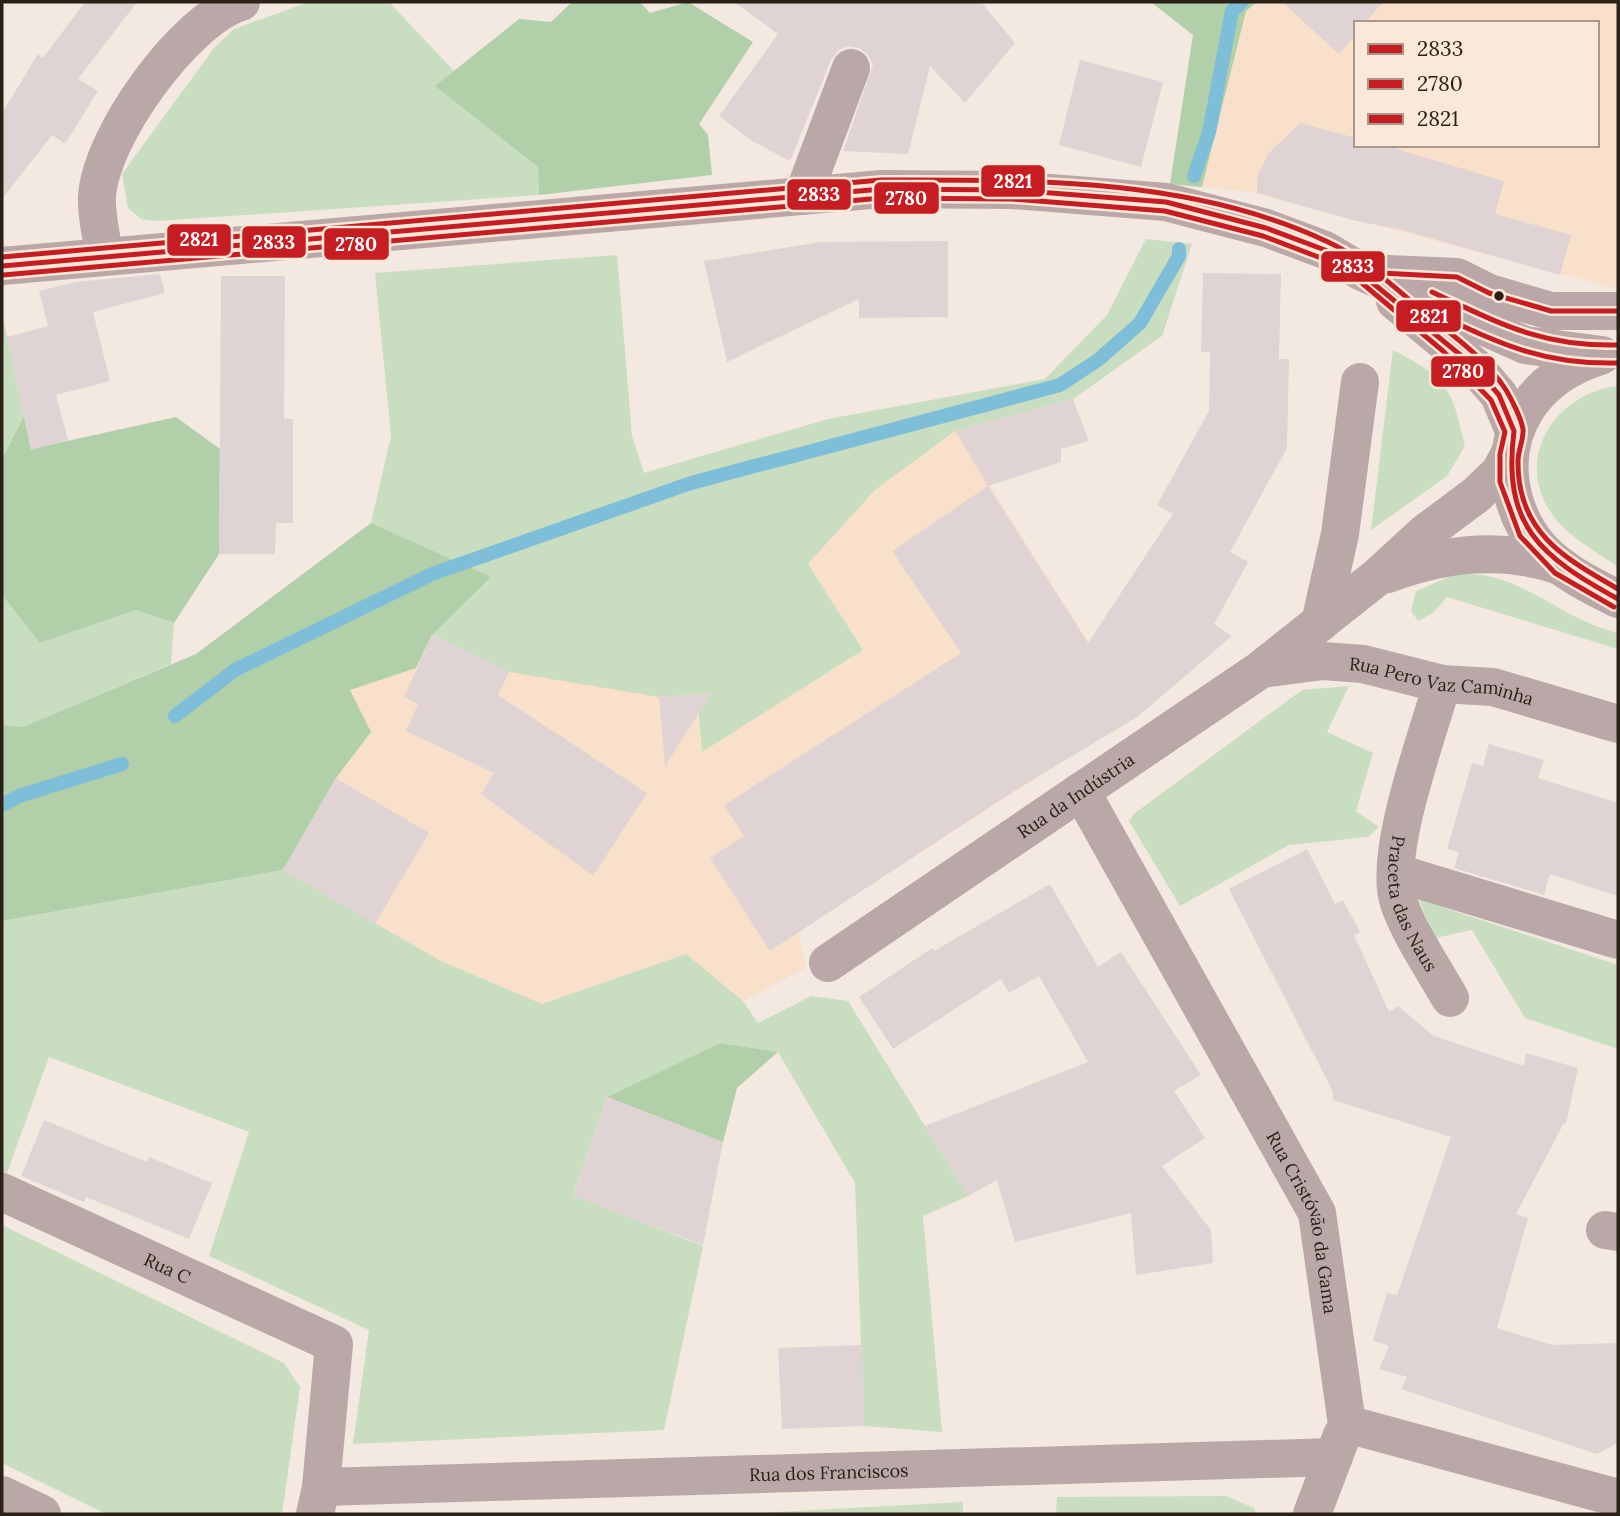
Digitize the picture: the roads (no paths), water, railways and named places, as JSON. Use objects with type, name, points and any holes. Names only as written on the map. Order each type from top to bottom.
[{"type":"street","points":[[104,256],[97,197],[107,154],[145,88],[181,44],[226,7],[241,2]]},
{"type":"street","points":[[803,196],[850,68]]},
{"type":"street","points":[[2,266],[882,189],[1012,190],[1166,202],[1266,228],[1325,250],[1362,272],[1515,342],[1546,350],[1610,355]]},
{"type":"street","points":[[1362,272],[1457,277],[1489,293],[1551,311],[1618,312]]},
{"type":"street","points":[[1362,272],[1475,367],[1499,395],[1511,443],[1509,480],[1527,531],[1541,550],[1560,566],[1618,599]]},
{"type":"street","name":"Rua da Indústria","points":[[828,963],[1260,670],[1376,578],[1425,533],[1476,495],[1500,472],[1511,443],[1540,393],[1560,374],[1578,363],[1610,355]]},
{"type":"street","points":[[1320,622],[1340,534],[1360,382]]},
{"type":"street","name":"Rua da Indústria","points":[[1376,578],[1434,559],[1488,553],[1509,553],[1560,566]]},
{"type":"street","name":"Rua Pero Vaz Caminha","points":[[1260,670],[1336,662],[1363,664],[1442,684],[1493,687],[1618,724]]},
{"type":"street","name":"Praceta das Naus","points":[[1442,684],[1403,823],[1397,873],[1398,902],[1450,998]]},
{"type":"street","name":"Rua Cristóvão da Gama","points":[[1081,791],[1317,1213],[1340,1440]]},
{"type":"street","points":[[1397,873],[1618,940]]},
{"type":"street","name":"Rua C","points":[[2,1192],[334,1344],[318,1501]]},
{"type":"street","points":[[1312,1514],[1340,1440],[1618,1498]]},
{"type":"street","name":"Rua dos Franciscos","points":[[318,1501],[1340,1440]]},
{"type":"street","points":[[2,1496],[42,1514]]},
{"type":"waterway","points":[[1194,176],[1209,132],[1232,11],[1242,2]]},
{"type":"waterway","points":[[175,716],[235,670],[432,574],[691,483],[1060,385],[1098,360],[1140,323],[1179,256],[1179,249]]},
{"type":"waterway","points":[[2,805],[19,796],[122,764]]}]
